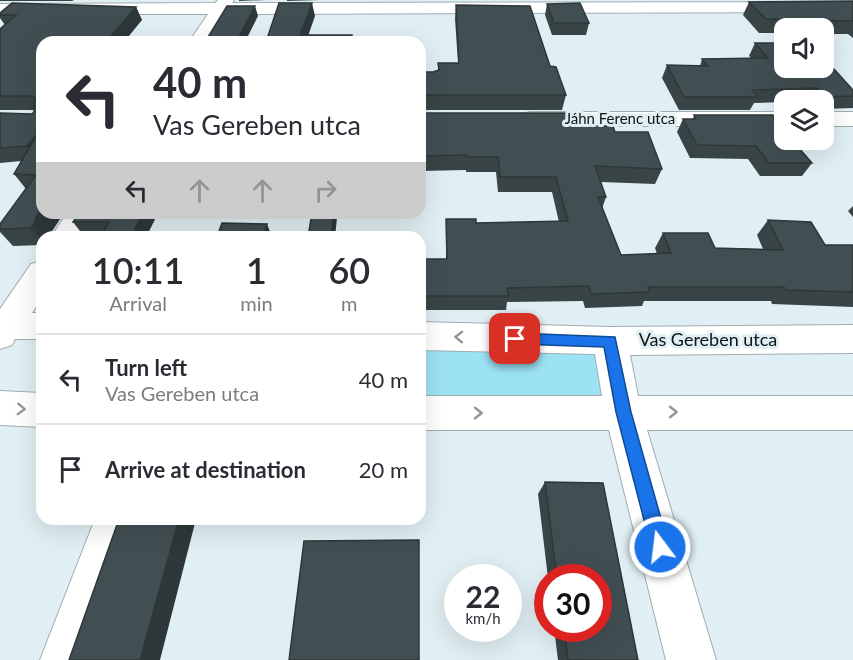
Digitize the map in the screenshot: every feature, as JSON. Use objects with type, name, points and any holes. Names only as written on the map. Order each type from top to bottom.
[{"type":"street","points":[[202,36],[224,4]]},
{"type":"street","points":[[0,9],[224,4],[763,4],[853,7]]},
{"type":"street","points":[[763,4],[776,18]]},
{"type":"street","name":"Jáhn Ferenc utca","points":[[514,119],[774,119]]},
{"type":"street","points":[[834,119],[853,119]]},
{"type":"street","points":[[2,329],[36,281]]},
{"type":"street","points":[[2,329],[36,326]]},
{"type":"street","name":"Vas Gereben utca","points":[[426,336],[610,341],[853,339]]},
{"type":"street","points":[[610,341],[623,412],[691,660]]},
{"type":"street","points":[[0,408],[36,410]]},
{"type":"street","points":[[426,413],[853,413]]},
{"type":"street","points":[[65,660],[114,525]]},
{"type":"shaded area","points":[[426,342],[593,345],[606,405],[426,405]]},
{"type":"building","points":[[853,1],[853,21],[834,21],[834,18],[766,19],[749,2]]},
{"type":"building","points":[[12,3],[136,7],[111,36],[36,36],[36,135],[27,146],[0,148],[0,113],[32,114],[35,98],[32,96],[0,96],[0,29],[16,15],[0,15]]},
{"type":"building","points":[[279,3],[312,3],[300,35],[352,35],[352,36],[268,36]]},
{"type":"building","points":[[580,3],[589,23],[554,23],[547,4]]},
{"type":"building","points":[[456,5],[530,6],[550,66],[556,67],[566,95],[426,95],[426,72],[439,70],[438,63],[459,63]]},
{"type":"building","points":[[227,6],[255,6],[239,36],[209,36]]},
{"type":"building","points":[[755,43],[774,43],[774,78],[834,78],[834,69],[853,90],[853,96],[834,97],[834,90],[817,88],[752,90],[758,97],[684,97],[667,65],[708,66],[702,59],[768,58]]},
{"type":"building","points":[[426,113],[572,113],[576,125],[613,126],[615,132],[648,132],[662,169],[595,166],[606,197],[598,197],[621,255],[671,253],[663,233],[708,233],[715,248],[783,250],[768,220],[811,222],[825,245],[853,245],[853,292],[785,290],[784,287],[648,287],[650,292],[591,294],[589,286],[507,288],[509,296],[426,296],[426,259],[447,259],[446,219],[476,219],[476,223],[568,221],[556,177],[500,177],[498,157],[467,157],[467,155],[426,156]]},
{"type":"building","points":[[694,115],[773,115],[774,150],[801,150],[812,163],[769,163],[756,146],[697,145],[683,119],[696,119]]},
{"type":"building","points":[[35,138],[36,175],[14,174]]},
{"type":"building","points":[[36,175],[36,217],[31,228],[0,229],[0,224]]},
{"type":"building","points":[[75,219],[140,219],[134,231],[104,231],[109,222],[73,222]]},
{"type":"building","points":[[311,219],[333,219],[332,231],[309,231]]},
{"type":"building","points":[[222,223],[267,224],[265,231],[219,231]]},
{"type":"building","points":[[545,482],[603,483],[638,660],[568,660],[566,642],[612,642],[612,564],[555,564]]},
{"type":"building","points":[[117,525],[177,525],[140,660],[69,660]]},
{"type":"building","points":[[419,540],[419,660],[289,660],[304,541]]},
{"type":"route","points":[[515,339],[610,341],[623,412],[660,547]]}]
